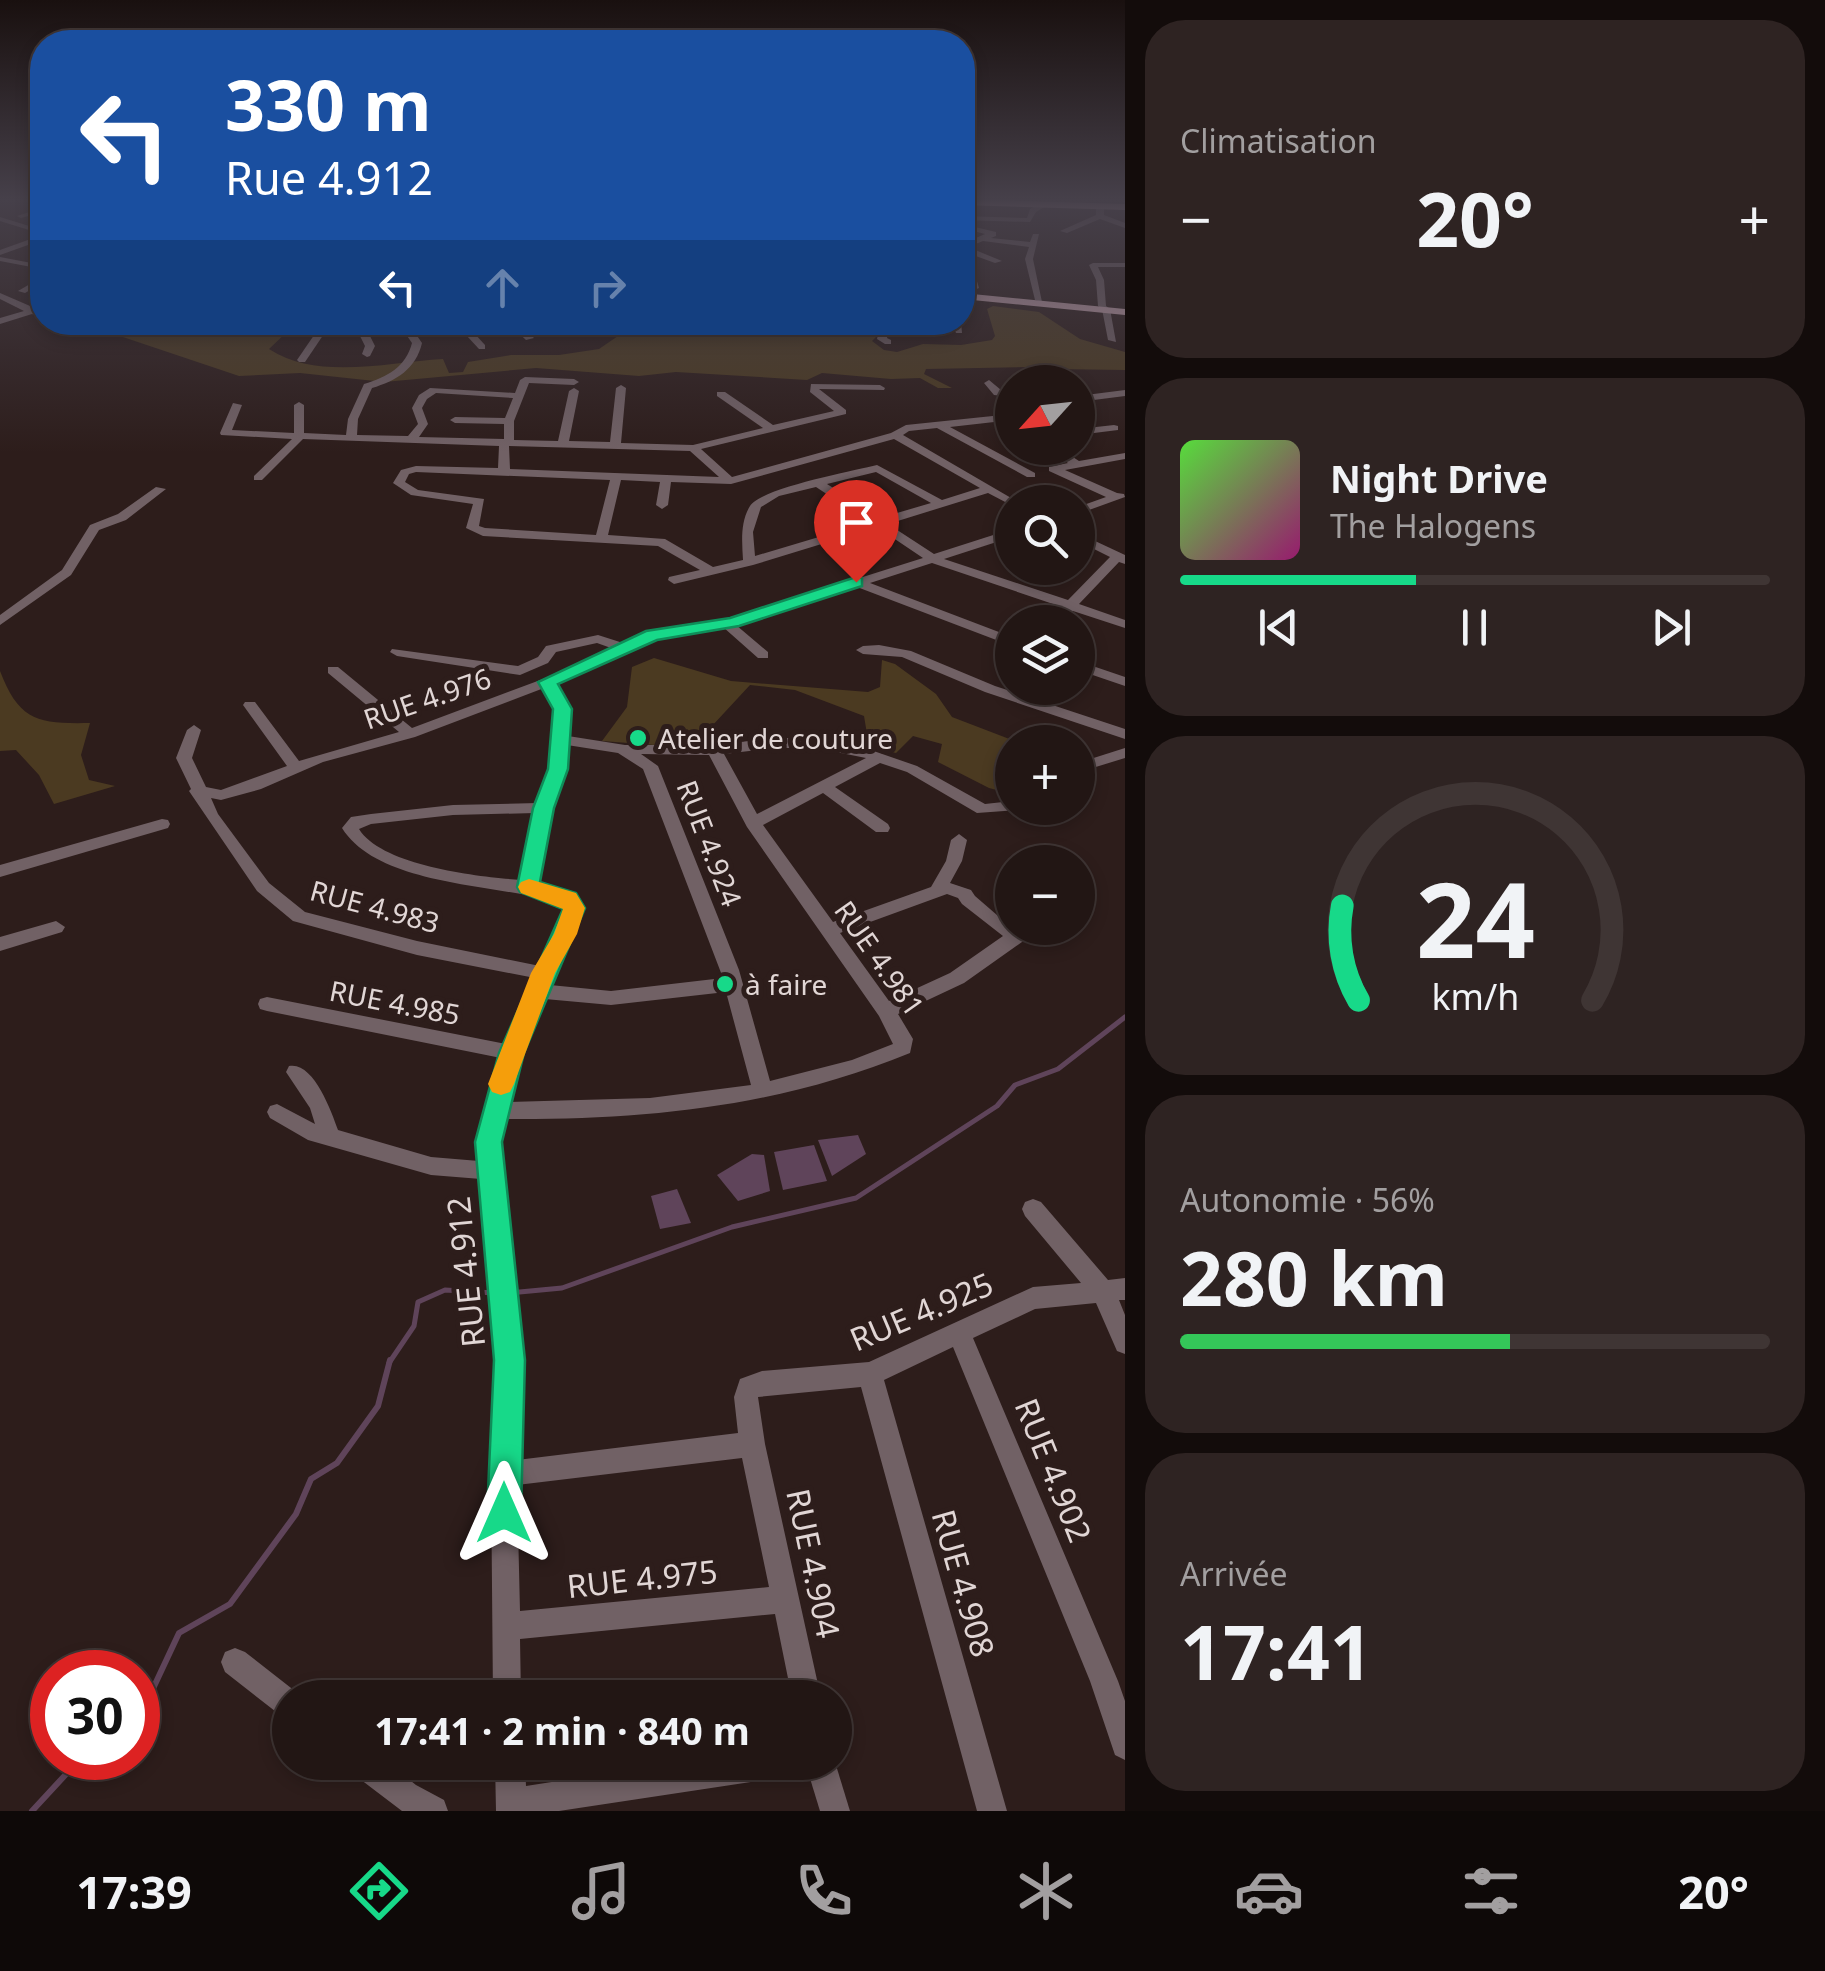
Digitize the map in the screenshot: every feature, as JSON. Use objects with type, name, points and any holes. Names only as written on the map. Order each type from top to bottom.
[{"type":"main road","points":[[975,295],[1104,308]]},
{"type":"main road","points":[[975,295],[1125,310]]},
{"type":"street","points":[[1035,284],[1039,300]]},
{"type":"street","points":[[1101,284],[1113,340]]},
{"type":"street","points":[[22,291],[30,287]]},
{"type":"street","points":[[0,296],[30,310]]},
{"type":"street","points":[[3,325],[30,317]]},
{"type":"street","points":[[302,360],[319,335]]},
{"type":"street","points":[[364,335],[370,346],[367,354]]},
{"type":"street","points":[[351,438],[353,419],[368,386],[392,378],[416,353],[417,343],[411,335]]},
{"type":"street","points":[[471,335],[482,346]]},
{"type":"street","points":[[526,335],[529,338]]},
{"type":"street","points":[[883,335],[888,342]]},
{"type":"street","points":[[504,472],[509,421],[525,380],[574,387],[563,444]]},
{"type":"street","points":[[990,383],[995,389]]},
{"type":"street","points":[[238,405],[224,433],[693,448],[842,412],[814,390],[815,386],[880,388]]},
{"type":"street","points":[[602,536],[613,476],[621,388]]},
{"type":"street","points":[[410,460],[414,440],[423,424],[416,408],[434,390],[521,396]]},
{"type":"street","points":[[1095,397],[1125,393]]},
{"type":"street","points":[[721,394],[773,430]]},
{"type":"street","points":[[258,478],[299,438],[299,405]]},
{"type":"street","points":[[983,405],[994,421]]},
{"type":"street","points":[[455,420],[509,421]]},
{"type":"street","points":[[711,571],[662,542],[483,532],[472,528],[482,502],[476,498],[415,493],[398,484],[405,472],[416,470],[731,481],[895,435],[906,428],[994,421]]},
{"type":"street","points":[[938,424],[1031,475]]},
{"type":"street","points":[[1095,430],[1114,428]]},
{"type":"street","points":[[895,435],[995,492]]},
{"type":"street","points":[[693,448],[731,481]]},
{"type":"street","points":[[1095,460],[1125,456]]},
{"type":"street","points":[[1068,465],[1052,470],[1120,496]]},
{"type":"street","points":[[748,562],[747,532],[758,502],[818,483],[880,468],[939,503]]},
{"type":"street","points":[[662,505],[666,478]]},
{"type":"street","points":[[818,483],[933,559],[1067,605]]},
{"type":"street","points":[[674,580],[748,562],[989,488]]},
{"type":"street","points":[[0,621],[67,572],[94,528],[122,517],[160,489]]},
{"type":"street","points":[[1095,504],[1120,496]]},
{"type":"street","name":"RUE 4.976","points":[[198,791],[221,795],[410,734],[548,682],[660,632],[727,624],[995,539]]},
{"type":"street","points":[[1071,605],[1121,558],[1095,545]]},
{"type":"street","points":[[856,582],[995,635]]},
{"type":"street","points":[[1095,614],[1125,624]]},
{"type":"street","points":[[727,624],[763,655]]},
{"type":"street","points":[[397,652],[520,671],[543,660],[551,648],[598,640],[626,649]]},
{"type":"street","points":[[863,650],[904,650],[968,681],[1125,734]]},
{"type":"street","points":[[333,670],[410,734]]},
{"type":"street","points":[[1095,671],[1125,682]]},
{"type":"street","points":[[528,887],[544,808],[558,769],[563,709],[548,682]]},
{"type":"street","points":[[250,705],[296,769]]},
{"type":"street","name":"RUE 4.983","points":[[194,730],[184,758],[198,791],[264,887],[299,917],[611,998],[734,984]]},
{"type":"street","points":[[560,739],[622,749],[714,750],[795,742],[857,750],[912,769],[983,809],[995,808]]},
{"type":"street","name":"RUE 4.924","points":[[622,749],[650,766],[734,984],[762,1090]]},
{"type":"street","name":"RUE 4.981","points":[[495,1110],[572,1112],[762,1090],[848,1072],[903,1048],[904,1039],[886,1010],[752,822],[714,750]]},
{"type":"street","points":[[1095,762],[1125,753]]},
{"type":"street","points":[[752,822],[826,788],[876,759]]},
{"type":"street","points":[[826,788],[882,828]]},
{"type":"street","name":"RUE 4.912","points":[[506,1680],[504,1474],[510,1360],[488,1142],[512,1053],[574,908],[568,899],[528,887],[502,886],[390,858],[363,847],[353,838],[350,828],[371,818],[454,810],[544,808]]},
{"type":"street","points":[[0,870],[162,824]]},
{"type":"street","points":[[938,890],[954,861],[959,840]]},
{"type":"street","points":[[827,931],[938,890],[965,894],[968,900],[995,916]]},
{"type":"street","points":[[0,944],[56,927]]},
{"type":"street","points":[[886,1010],[958,978],[1003,945]]},
{"type":"street","name":"RUE 4.985","points":[[267,1004],[512,1053]]},
{"type":"street","points":[[296,1072],[319,1105],[330,1136]]},
{"type":"street","points":[[277,1112],[308,1131],[430,1166],[489,1171]]},
{"type":"street","points":[[1033,1209],[1115,1291],[1125,1343]]},
{"type":"street","name":"RUE 4.925","points":[[752,1444],[746,1397],[749,1388],[762,1383],[870,1374],[1033,1298],[1115,1291]]},
{"type":"street","name":"RUE 4.902","points":[[960,1334],[1104,1681],[1125,1745]]},
{"type":"street","name":"RUE 4.908","points":[[870,1374],[992,1811]]},
{"type":"street","points":[[504,1474],[752,1444]]},
{"type":"street","name":"RUE 4.904","points":[[752,1444],[804,1680]]},
{"type":"street","name":"RUE 4.975","points":[[504,1628],[788,1599]]},
{"type":"street","points":[[234,1662],[272,1691]]},
{"type":"street","points":[[385,1780],[433,1811]]},
{"type":"street","points":[[510,1780],[511,1807],[675,1780]]},
{"type":"street","points":[[826,1780],[836,1811]]},
{"type":"shaded area","points":[[993,306],[1039,312],[1080,339],[1125,352],[1125,370],[1095,370],[1095,365],[926,369],[924,374],[952,388],[938,388],[920,378],[822,373],[807,380],[676,372],[639,376],[536,368],[384,382],[300,373],[239,376],[117,335],[284,335],[269,349],[309,364],[354,367],[443,359],[449,373],[463,372],[468,362],[511,355],[559,355],[599,349],[623,335],[878,335],[872,341],[884,350],[897,352],[923,344],[961,345],[992,340],[995,336],[987,309]]},
{"type":"shaded area","points":[[654,658],[731,681],[868,692],[880,687],[882,660],[895,664],[936,694],[952,717],[995,733],[995,790],[938,762],[942,744],[913,736],[896,753],[869,746],[864,716],[795,690],[750,685],[699,740],[668,746],[602,741],[627,707],[632,667]]},
{"type":"shaded area","points":[[0,671],[15,700],[33,716],[57,722],[90,723],[81,755],[89,780],[115,786],[54,804],[39,775],[16,750],[0,751]]},
{"type":"shaded area","points":[[858,1135],[866,1154],[832,1176],[818,1140]]},
{"type":"shaded area","points":[[814,1145],[827,1181],[783,1190],[774,1152]]},
{"type":"shaded area","points":[[752,1154],[764,1155],[770,1191],[738,1201],[717,1175]]},
{"type":"shaded area","points":[[677,1189],[691,1223],[660,1229],[651,1196]]},
{"type":"waterway","points":[[509,1293],[562,1288],[732,1227],[856,1198],[997,1106],[1015,1085],[1058,1069],[1125,1017]]},
{"type":"waterway","points":[[389,1362],[414,1326],[418,1302],[445,1290],[494,1293]]},
{"type":"waterway","points":[[160,1674],[179,1633],[230,1604],[296,1514],[311,1479],[337,1463],[378,1406],[389,1362]]},
{"type":"waterway","points":[[32,1811],[61,1780]]},
{"type":"slow traffic","points":[[501,1084],[543,973],[565,934],[574,908],[568,899],[529,887]]},
{"type":"place","name":"Atelier de couture","points":[[638,738]]},
{"type":"place","name":"à faire","points":[[725,984]]},
{"type":"route","points":[[504,1513],[510,1360],[488,1142],[512,1053],[574,908],[568,899],[528,887],[544,808],[558,769],[563,709],[548,682],[652,635],[733,622],[856,582]]}]
